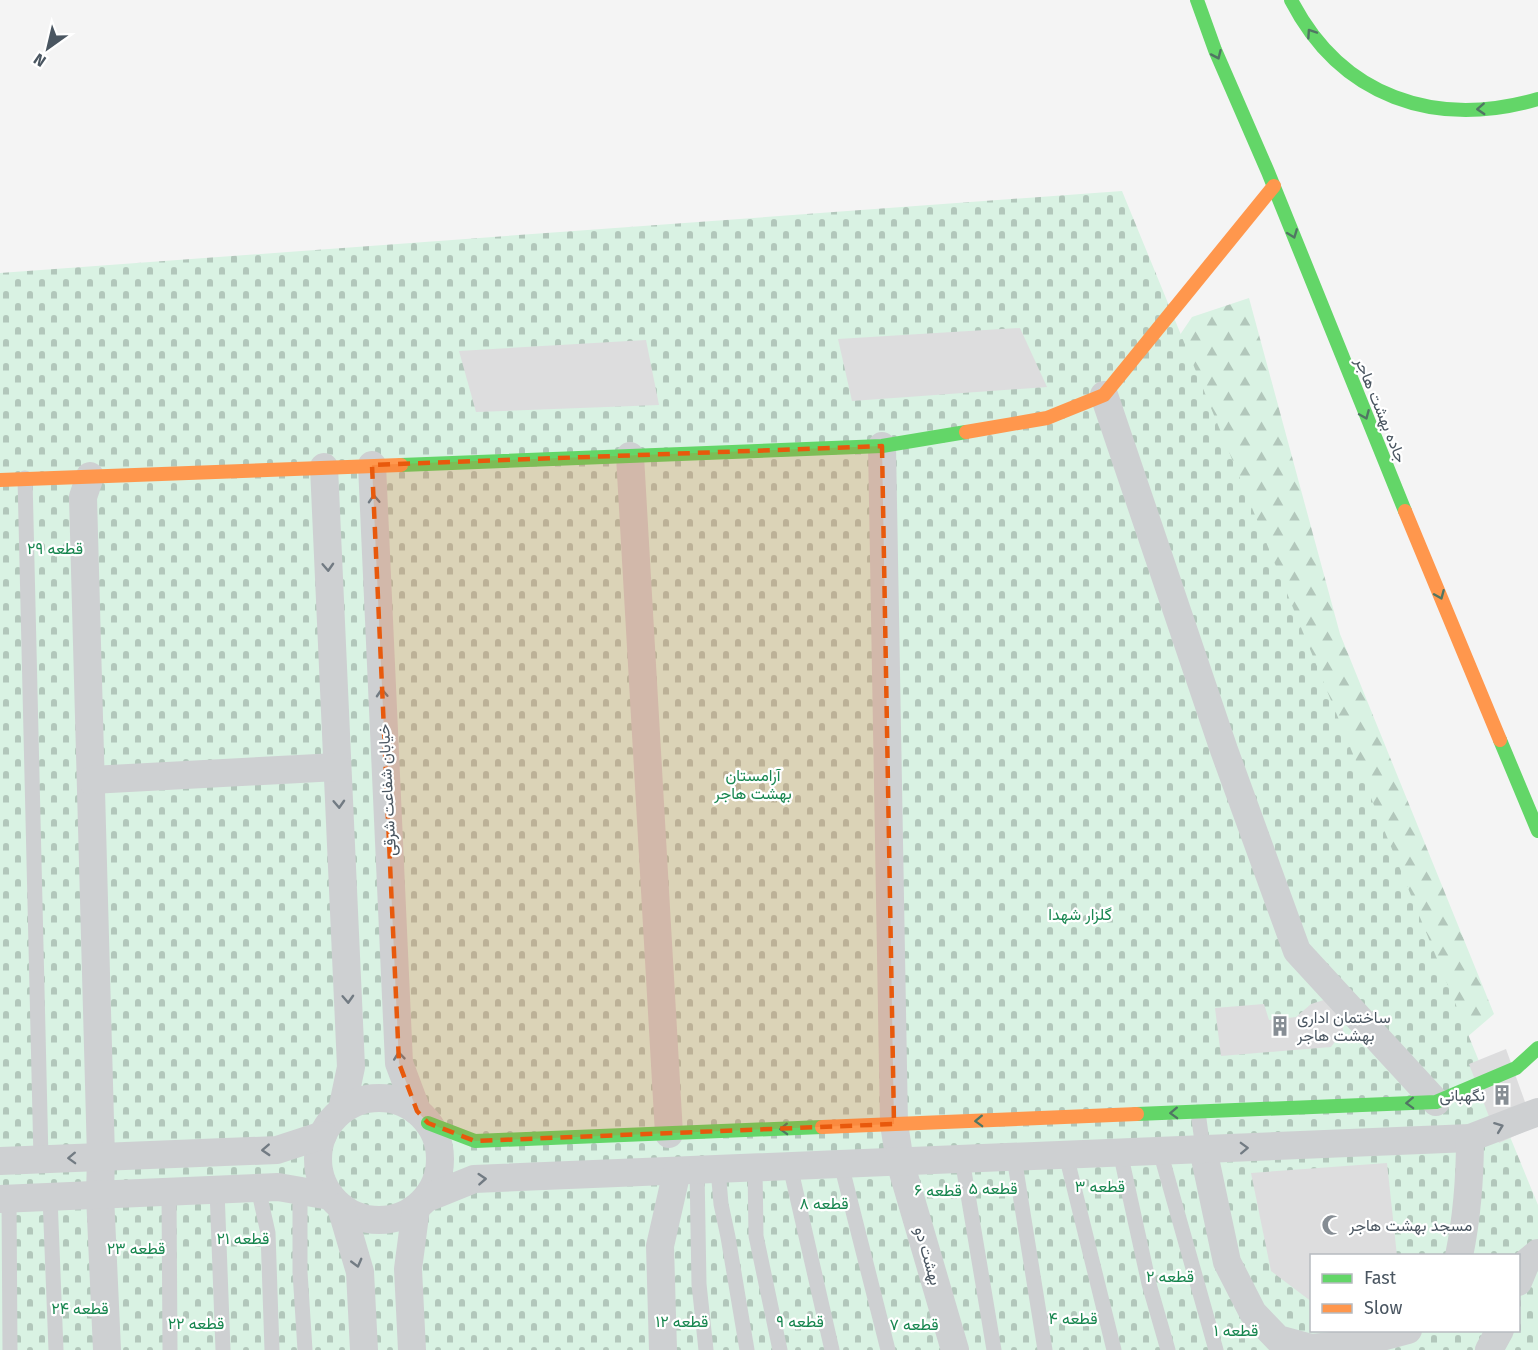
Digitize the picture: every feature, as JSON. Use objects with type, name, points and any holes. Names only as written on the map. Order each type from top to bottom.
[{"type":"main road","name":"جاده بهشت هاجر","points":[[1197,0],[1207,34],[1274,186],[1348,374],[1538,831]]},
{"type":"main road","points":[[1207,34],[1208,0]]},
{"type":"main road","points":[[1291,0],[1318,43],[1351,75],[1398,99],[1435,107],[1477,110],[1521,105],[1538,99]]},
{"type":"main road","points":[[0,480],[882,446],[1047,418],[1104,395],[1274,186]]},
{"type":"main road","points":[[423,1117],[475,1141],[1436,1102],[1516,1068],[1538,1048]]},
{"type":"street","points":[[1104,395],[1224,750],[1297,951],[1436,1102]]},
{"type":"street","name":"بهشت دو","points":[[882,446],[894,1124],[900,1161],[955,1350]]},
{"type":"street","points":[[630,456],[669,1134]]},
{"type":"street","name":"خیابان شفاعت شرقی","points":[[372,465],[399,1063],[423,1117]]},
{"type":"street","points":[[324,467],[351,1067],[342,1110]]},
{"type":"street","points":[[90,476],[83,497],[101,1157],[100,1195],[107,1350]]},
{"type":"street","points":[[91,780],[337,767]]},
{"type":"street","points":[[364,1350],[360,1272],[335,1202],[322,1182],[318,1166],[318,1150],[331,1121],[342,1110],[356,1102],[372,1098],[388,1098],[403,1103],[423,1117],[436,1137],[440,1152],[440,1168],[435,1184],[422,1203],[408,1269],[412,1350]]},
{"type":"street","points":[[4,1199],[278,1187],[335,1202],[355,1216],[370,1220],[386,1220],[402,1216],[422,1203],[474,1179],[1470,1138],[1538,1112]]},
{"type":"street","points":[[0,1161],[277,1150],[323,1135]]},
{"type":"street","points":[[1459,1254],[1469,1184],[1470,1138]]},
{"type":"street","points":[[1203,1149],[1227,1262],[1253,1313],[1278,1339],[1287,1346],[1311,1348],[1354,1344],[1400,1332]]},
{"type":"street","points":[[663,1350],[660,1246],[697,1170]]},
{"type":"street","points":[[1520,1277],[1526,1263],[1538,1253]]},
{"type":"street","points":[[1489,1350],[1499,1332]]},
{"type":"lane","points":[[25,478],[41,1159]]},
{"type":"lane","points":[[1198,1112],[1203,1149]]},
{"type":"lane","points":[[669,1134],[721,1204],[747,1350]]},
{"type":"lane","points":[[1160,1151],[1216,1350]]},
{"type":"lane","points":[[1120,1152],[1149,1284],[1168,1350]]},
{"type":"lane","points":[[1066,1155],[1114,1350]]},
{"type":"lane","points":[[1014,1157],[1045,1350]]},
{"type":"lane","points":[[962,1159],[994,1350]]},
{"type":"lane","points":[[841,1164],[888,1350]]},
{"type":"lane","points":[[790,1166],[832,1350]]},
{"type":"lane","points":[[754,1167],[756,1236],[780,1350]]},
{"type":"lane","points":[[697,1170],[699,1284],[706,1350]]},
{"type":"lane","points":[[258,1188],[268,1233],[272,1350]]},
{"type":"lane","points":[[217,1190],[223,1350]]},
{"type":"lane","points":[[300,1191],[300,1272],[305,1350]]},
{"type":"lane","points":[[169,1192],[171,1350]]},
{"type":"lane","points":[[50,1197],[56,1350]]},
{"type":"lane","points":[[4,1199],[10,1350]]},
{"type":"highlighted area","points":[[882,446],[894,1124],[475,1141],[428,1123],[417,1111],[399,1063],[372,465]]},
{"type":"green space","name":"آرامستان بهشت هاجر","points":[[1122,191],[1538,1205],[1538,1350],[0,1350],[0,273]]},
{"type":"green space","points":[[1249,298],[1340,634],[1494,1014],[1466,1038],[1159,366],[1192,317]]},
{"type":"building","points":[[1020,328],[1047,387],[852,401],[838,339]]},
{"type":"building","points":[[646,340],[659,405],[476,412],[459,351]]},
{"type":"building","name":"ساختمان اداری بهشت هاجر","points":[[1327,999],[1342,1010],[1343,1031],[1331,1047],[1221,1056],[1215,1008],[1264,1004],[1269,1020],[1296,1017],[1311,1004]]},
{"type":"building","name":"نگهبانی","points":[[1506,1049],[1534,1127],[1499,1143],[1469,1064]]},
{"type":"building","points":[[1387,1163],[1397,1254],[1310,1254],[1310,1300],[1271,1271],[1251,1173]]},
{"type":"traffic: fast","points":[[1197,0],[1215,50],[1268,172],[1405,511]]},
{"type":"traffic: fast","points":[[1291,0],[1312,33],[1336,61],[1364,82],[1395,97],[1428,106],[1463,110],[1500,107],[1538,99]]},
{"type":"traffic: fast","points":[[401,465],[882,446],[966,432]]},
{"type":"traffic: fast","points":[[1500,740],[1538,831]]},
{"type":"traffic: fast","points":[[1137,1114],[1436,1102],[1516,1068],[1538,1048]]},
{"type":"traffic: fast","points":[[428,1123],[475,1141],[822,1127]]},
{"type":"traffic: slow","points":[[966,432],[1047,418],[1104,395],[1274,186]]},
{"type":"traffic: slow","points":[[0,480],[401,465]]},
{"type":"traffic: slow","points":[[1405,511],[1500,740]]},
{"type":"traffic: slow","points":[[822,1127],[1137,1114]]},
{"type":"place","name":"ساختمان اداری بهشت هاجر","points":[[1280,1026]]},
{"type":"place","name":"نگهبانی","points":[[1502,1095]]},
{"type":"place","name":"مسجد بهشت هاجر","points":[[1332,1225]]},
{"type":"park label","name":"قطعه ۲۹","points":[[55,548]]},
{"type":"park label","name":"گلزار شهدا","points":[[1080,914]]},
{"type":"park label","name":"قطعه ۳","points":[[1100,1186]]},
{"type":"park label","name":"قطعه ۵","points":[[993,1188]]},
{"type":"park label","name":"قطعه ۶","points":[[938,1190]]},
{"type":"park label","name":"قطعه ۸","points":[[824,1203]]},
{"type":"park label","name":"قطعه ۲۱","points":[[243,1238]]},
{"type":"park label","name":"قطعه ۲۳","points":[[136,1248]]},
{"type":"park label","name":"قطعه ۲","points":[[1170,1276]]},
{"type":"park label","name":"قطعه ۲۴","points":[[80,1308]]},
{"type":"park label","name":"قطعه ۴","points":[[1073,1318]]},
{"type":"park label","name":"قطعه ۱۲","points":[[682,1321]]},
{"type":"park label","name":"قطعه ۹","points":[[800,1321]]},
{"type":"park label","name":"قطعه ۲۲","points":[[196,1323]]},
{"type":"park label","name":"قطعه ۷","points":[[914,1324]]},
{"type":"park label","name":"قطعه ۱","points":[[1236,1330]]}]
